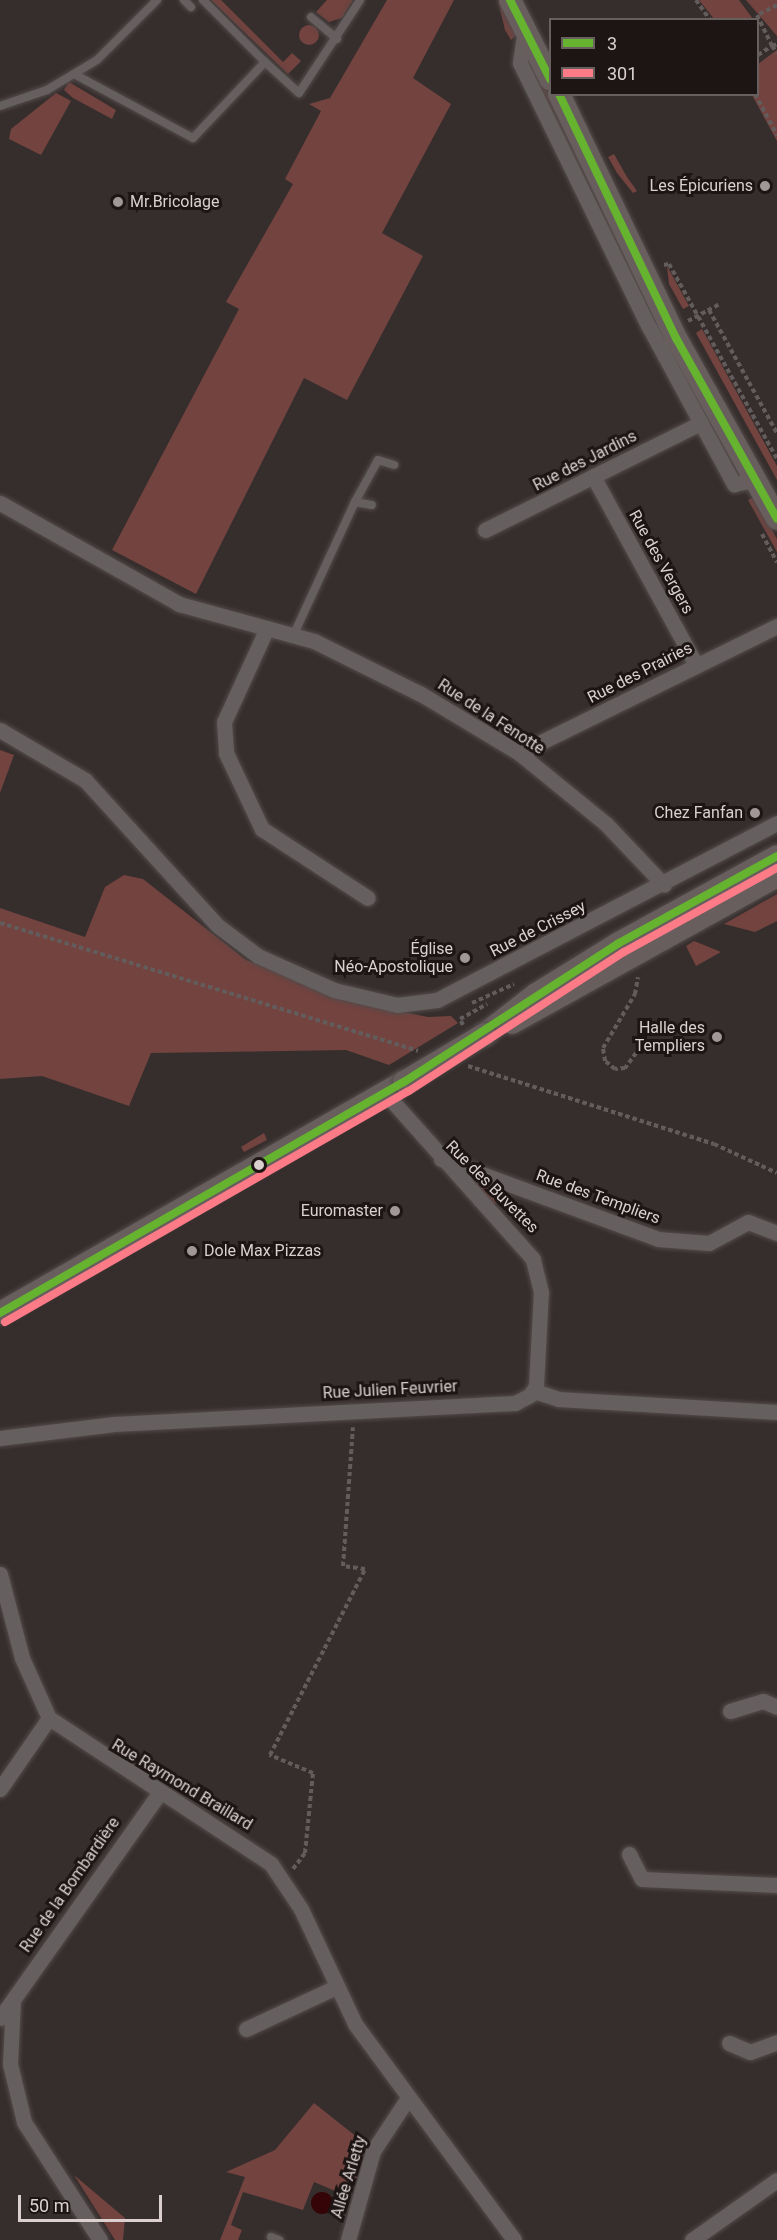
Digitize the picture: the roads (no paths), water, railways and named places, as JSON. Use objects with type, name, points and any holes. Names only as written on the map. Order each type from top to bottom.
[{"type":"main road","points":[[510,0],[549,77]]},
{"type":"main road","points":[[560,96],[676,338],[777,519]]},
{"type":"main road","points":[[0,1313],[394,1088],[485,1034],[536,994],[619,943],[777,856]]},
{"type":"main road","points":[[485,1034],[544,1009],[777,876]]},
{"type":"street","points":[[525,30],[520,63],[701,423],[734,484],[755,480]]},
{"type":"street","name":"Rue des Jardins","points":[[485,530],[701,423]]},
{"type":"street","name":"Rue des Vergers","points":[[593,476],[696,664]]},
{"type":"street","name":"Rue de la Fenotte","points":[[0,503],[179,604],[293,636],[421,694],[519,753],[606,824],[664,885]]},
{"type":"street","name":"Rue des Prairies","points":[[519,753],[777,626]]},
{"type":"street","points":[[267,628],[224,722],[226,753],[262,829],[368,898]]},
{"type":"street","name":"Rue de Crissey","points":[[0,730],[85,780],[237,941],[280,969],[370,999],[410,1006],[437,1000],[664,885],[777,823]]},
{"type":"street","name":"Rue des Buvettes","points":[[394,1088],[438,1159],[534,1259],[541,1292],[534,1391]]},
{"type":"street","name":"Rue des Templiers","points":[[438,1159],[658,1239],[709,1243],[748,1222],[777,1233]]},
{"type":"street","points":[[534,1391],[558,1399],[777,1413]]},
{"type":"street","name":"Rue Julien Feuvrier","points":[[0,1438],[114,1424],[515,1402],[534,1391]]},
{"type":"street","points":[[0,1574],[22,1658],[49,1718],[0,1789]]},
{"type":"street","points":[[730,1711],[763,1701],[777,1707]]},
{"type":"street","name":"Rue Raymond Braillard","points":[[49,1718],[160,1792],[257,1851],[284,1881],[355,2024],[514,2240]]},
{"type":"street","name":"Rue de la Bombardière","points":[[0,2018],[160,1792]]},
{"type":"street","points":[[629,1854],[642,1879],[777,1885]]},
{"type":"street","points":[[246,2030],[336,1987]]},
{"type":"street","points":[[13,2001],[10,2064],[24,2122],[100,2240]]},
{"type":"street","points":[[729,2043],[750,2052],[777,2042]]},
{"type":"street","name":"Allée Arletty","points":[[348,2240],[373,2151],[408,2098]]},
{"type":"street","points":[[692,2240],[777,2180]]},
{"type":"lane","points":[[0,106],[74,74],[105,52],[157,0]]},
{"type":"lane","points":[[184,0],[191,7]]},
{"type":"lane","points":[[203,0],[299,93],[337,39],[360,0]]},
{"type":"lane","points":[[311,17],[337,39]]},
{"type":"lane","points":[[74,74],[193,138],[265,62]]},
{"type":"lane","points":[[293,636],[378,460],[394,465]]},
{"type":"lane","points":[[356,502],[372,505]]},
{"type":"place","name":"Les Épicuriens","points":[[765,186]]},
{"type":"place","name":"Mr.Bricolage","points":[[118,202]]},
{"type":"place","name":"Chez Fanfan","points":[[755,813]]},
{"type":"place","name":"Église Néo-Apostolique","points":[[465,958]]},
{"type":"place","name":"Halle des Templiers","points":[[717,1037]]},
{"type":"place","name":"Euromaster","points":[[395,1211]]},
{"type":"place","name":"Dole Max Pizzas","points":[[192,1251]]}]
